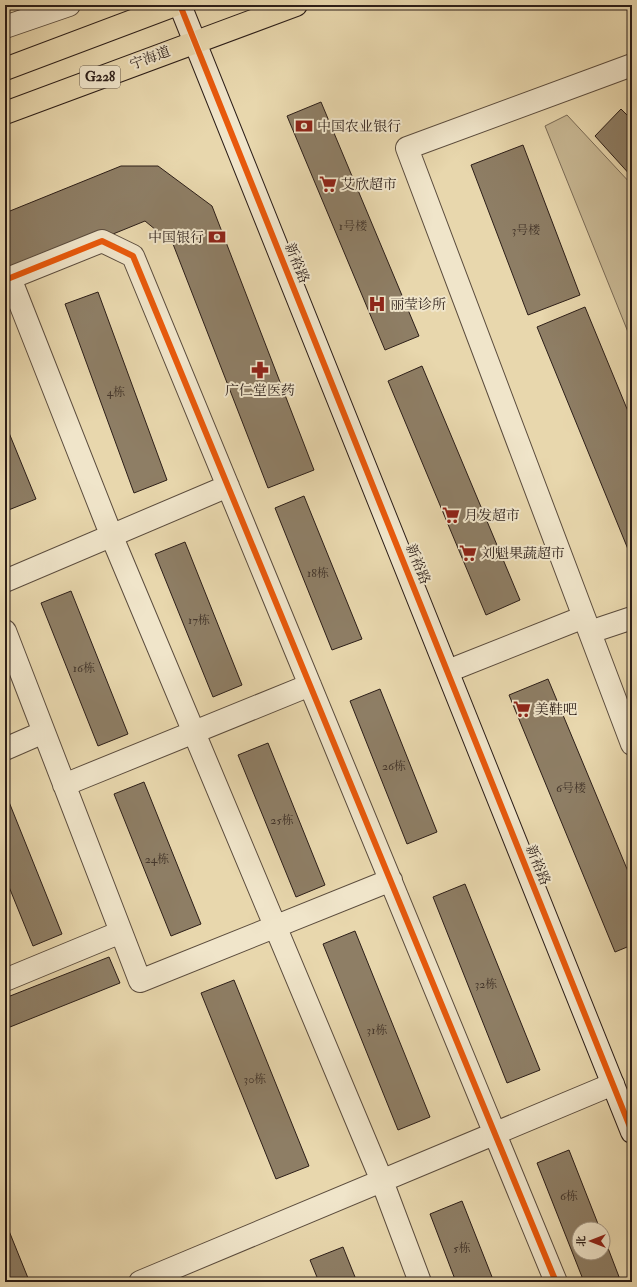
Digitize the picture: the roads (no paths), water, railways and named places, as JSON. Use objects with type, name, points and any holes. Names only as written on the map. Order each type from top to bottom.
[{"type":"main road","points":[[5,68],[175,5]]},
{"type":"main road","name":"宁海道","points":[[5,114],[195,41],[296,5]]},
{"type":"street","points":[[5,27],[69,5]]},
{"type":"street","name":"新裕路","points":[[180,5],[632,1132]]},
{"type":"street","points":[[632,65],[407,148],[632,744]]},
{"type":"street","points":[[420,1282],[382,1181],[112,537],[7,279],[102,241],[132,256],[392,880],[556,1282]]},
{"type":"street","points":[[5,581],[112,537],[228,486]]},
{"type":"street","points":[[448,671],[587,625],[632,618]]},
{"type":"street","points":[[5,631],[140,981],[276,928],[392,880]]},
{"type":"street","points":[[64,785],[310,685]]},
{"type":"street","points":[[5,749],[44,732]]},
{"type":"street","points":[[5,980],[121,932]]},
{"type":"street","points":[[140,1282],[613,1084]]},
{"type":"place","name":"中国农业银行","points":[[304,126]]},
{"type":"place","name":"艾欣超市","points":[[328,184]]},
{"type":"place","name":"中国银行","points":[[217,237]]},
{"type":"place","name":"丽莹诊所","points":[[377,304]]},
{"type":"place","name":"广仁堂医药","points":[[260,370]]},
{"type":"place","name":"月发超市","points":[[451,515]]},
{"type":"place","name":"刘魁果蔬超市","points":[[468,553]]},
{"type":"place","name":"美鞋吧","points":[[522,709]]}]
